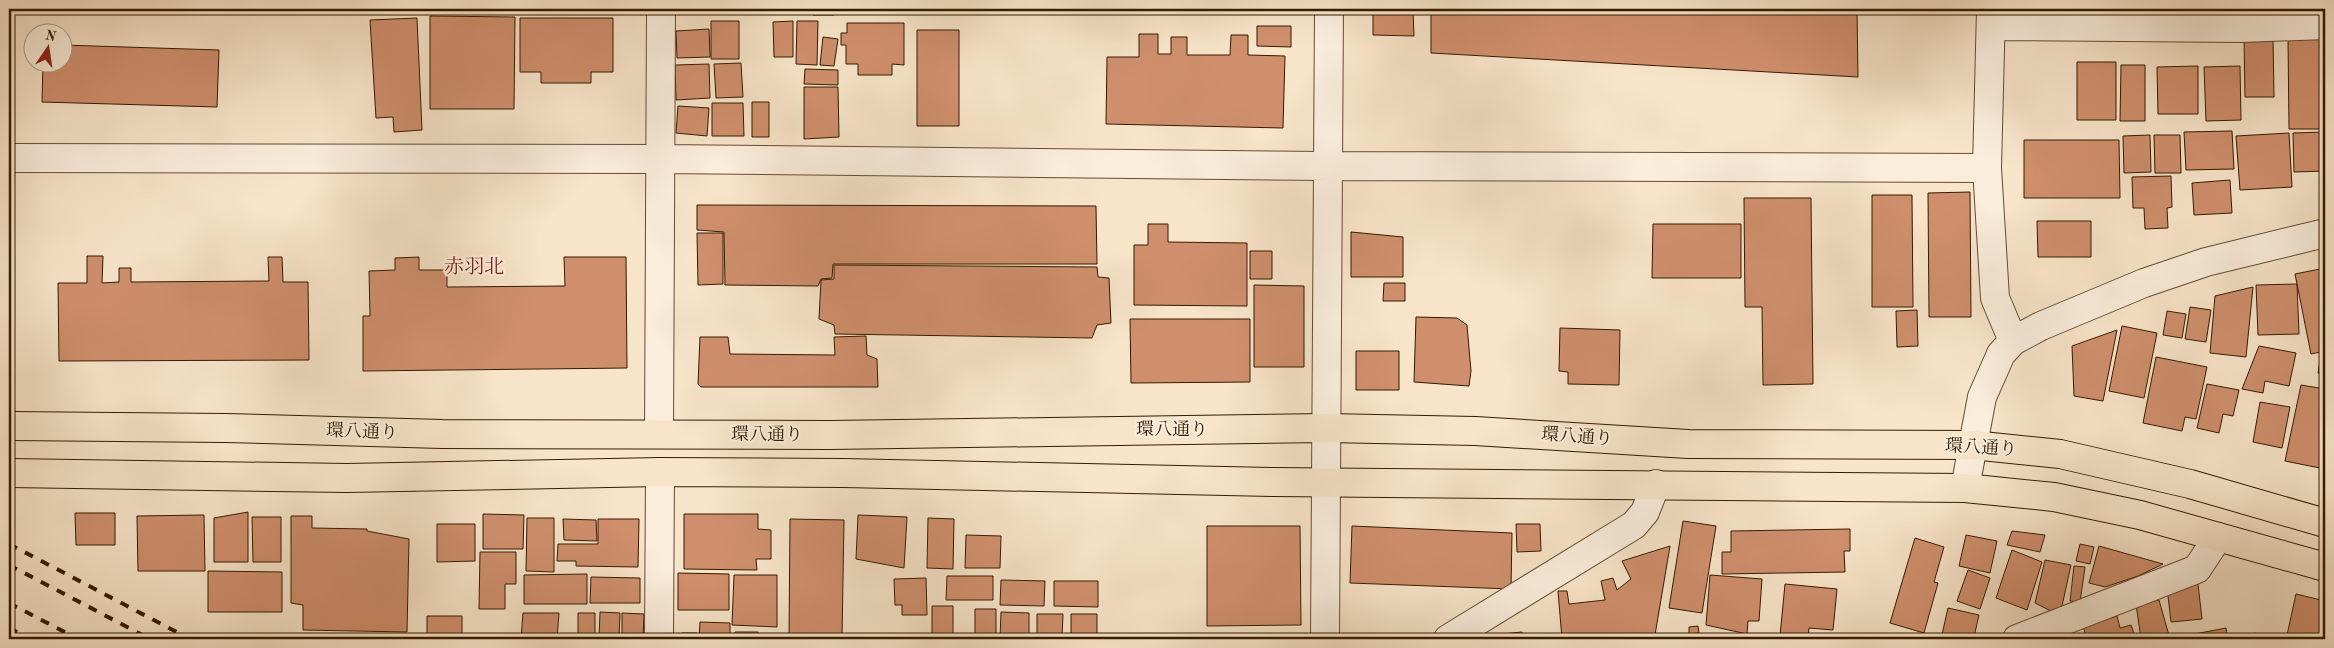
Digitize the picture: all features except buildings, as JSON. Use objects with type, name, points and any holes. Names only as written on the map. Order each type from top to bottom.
[{"type":"main road","name":"環八通り","points":[[9,426],[225,428],[442,434],[830,435],[1327,428],[1475,431],[1688,444],[1972,445],[2060,454],[2190,484],[2325,523]]},
{"type":"main road","points":[[9,473],[347,478],[660,472],[843,473],[1326,482],[1965,488],[2054,497],[2140,515],[2325,567]]},
{"type":"street","points":[[659,434],[661,9]]},
{"type":"street","points":[[1325,639],[1329,9]]},
{"type":"street","points":[[2013,341],[1995,298],[1987,168],[1991,17],[2242,18],[2325,25]]},
{"type":"street","points":[[9,158],[660,159],[1327,166],[1987,168]]},
{"type":"street","points":[[1965,488],[1972,445],[1986,383],[2002,354],[2013,341],[2040,326],[2144,284],[2206,262],[2325,233]]},
{"type":"street","points":[[659,639],[660,472]]},
{"type":"street","points":[[1448,639],[1634,526],[1645,512],[1656,484]]},
{"type":"street","points":[[2017,639],[2197,569],[2218,537]]},
{"type":"railway","points":[[9,544],[190,639]]},
{"type":"railway","points":[[9,565],[150,639]]},
{"type":"railway","points":[[9,603],[78,639]]},
{"type":"railway","points":[[9,628],[31,639]]},
{"type":"district","name":"赤羽北","points":[[474,268]]}]
